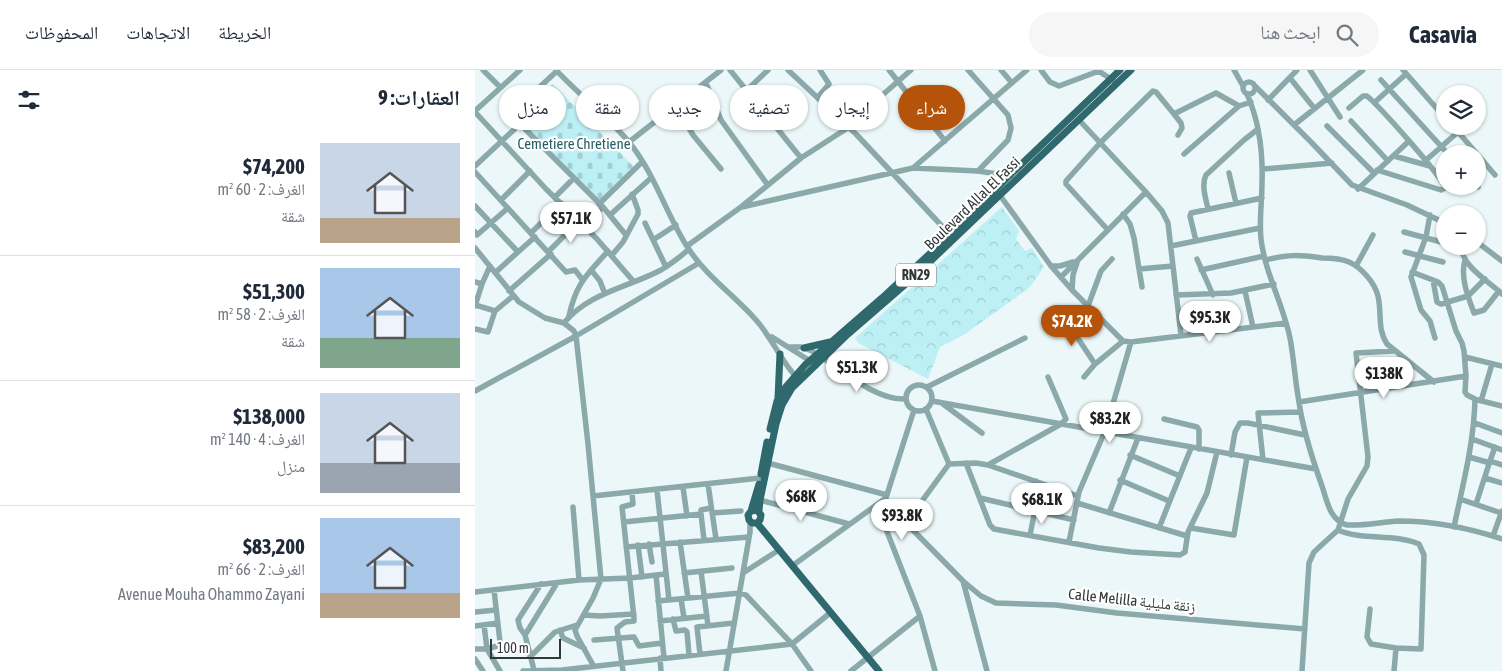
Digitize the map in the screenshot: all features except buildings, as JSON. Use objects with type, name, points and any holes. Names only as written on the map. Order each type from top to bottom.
[{"type":"main road","name":"Boulevard Allal El Fassi","points":[[820,355],[831,342],[952,237],[1079,120],[1114,81],[1121,70]]},
{"type":"main road","name":"Boulevard Allal El Fassi","points":[[755,518],[760,478],[777,401],[784,389],[797,379],[820,355],[916,275],[1009,176],[1114,81],[1131,70]]},
{"type":"main road","points":[[804,348],[831,342]]},
{"type":"main road","points":[[777,401],[780,354]]},
{"type":"main road","name":"Boulevard Allal El Fassi","points":[[755,518],[776,424],[782,405],[797,379]]},
{"type":"main road","points":[[755,518],[762,532],[879,671]]},
{"type":"street","points":[[484,70],[499,86]]},
{"type":"street","points":[[502,85],[520,70]]},
{"type":"street","points":[[702,85],[721,70]]},
{"type":"street","points":[[730,70],[743,85]]},
{"type":"street","points":[[752,85],[768,70]]},
{"type":"street","points":[[788,70],[818,97]]},
{"type":"street","points":[[820,70],[828,85]]},
{"type":"street","points":[[889,70],[945,140]]},
{"type":"street","points":[[888,91],[911,70]]},
{"type":"street","points":[[968,70],[1008,115],[1011,128],[1008,140],[978,171]]},
{"type":"street","points":[[1001,70],[1012,83]]},
{"type":"street","points":[[913,168],[1027,70]]},
{"type":"street","points":[[1041,70],[1050,82],[1059,86],[1098,71],[1114,81]]},
{"type":"street","points":[[1267,99],[1297,70]]},
{"type":"street","points":[[1310,70],[1340,117]]},
{"type":"street","points":[[1294,125],[1363,70]]},
{"type":"street","points":[[542,85],[557,71],[629,142],[651,178],[688,248],[699,263],[755,318],[769,335],[797,379]]},
{"type":"street","points":[[1235,71],[1246,84]]},
{"type":"street","points":[[1375,102],[1390,89],[1404,72],[1436,108]]},
{"type":"street","points":[[1290,78],[1314,108]]},
{"type":"street","points":[[1381,80],[1439,145]]},
{"type":"street","points":[[705,83],[721,120],[767,184]]},
{"type":"street","points":[[1246,84],[1252,83],[1260,90],[1352,185],[1436,218]]},
{"type":"street","points":[[1246,84],[1243,90],[1267,99]]},
{"type":"street","points":[[1249,93],[1254,90],[1255,86]]},
{"type":"street","points":[[499,88],[475,111],[610,253],[634,282]]},
{"type":"street","points":[[1107,229],[1066,182],[1100,143],[1155,91],[1182,126],[1181,131],[1177,135]]},
{"type":"street","points":[[1249,93],[1258,129],[1263,169],[1260,228],[1265,258],[1290,338],[1305,435],[1331,512],[1340,523],[1353,525],[1401,521],[1434,524],[1502,539]]},
{"type":"street","points":[[1174,114],[1216,94],[1239,106]]},
{"type":"street","points":[[1327,126],[1376,172],[1441,190],[1444,189],[1445,186],[1431,166],[1375,102],[1365,95],[1349,108]]},
{"type":"street","points":[[1183,154],[1239,106],[1251,102]]},
{"type":"street","points":[[1079,120],[1146,192],[1162,211],[1168,223],[1181,335]]},
{"type":"street","points":[[1351,121],[1388,161]]},
{"type":"street","points":[[629,142],[649,127]]},
{"type":"street","points":[[1208,210],[1204,186],[1206,175],[1258,129]]},
{"type":"street","points":[[475,166],[513,130]]},
{"type":"street","points":[[526,130],[601,205],[626,235]]},
{"type":"street","points":[[690,130],[721,169]]},
{"type":"street","points":[[779,130],[801,158]]},
{"type":"street","points":[[564,323],[569,316],[590,301],[666,267],[801,158],[846,130]]},
{"type":"street","points":[[851,130],[952,237]]},
{"type":"street","points":[[1443,145],[1455,135]]},
{"type":"street","points":[[1461,135],[1469,145]]},
{"type":"street","points":[[1359,189],[1409,142]]},
{"type":"street","points":[[1425,160],[1436,151]]},
{"type":"street","points":[[1394,156],[1431,166]]},
{"type":"street","points":[[475,329],[488,332],[495,311],[511,293],[642,162]]},
{"type":"street","points":[[1263,169],[1332,163]]},
{"type":"street","points":[[1486,164],[1495,175]]},
{"type":"street","points":[[741,207],[913,168],[978,171],[1018,177]]},
{"type":"street","points":[[501,200],[530,171]]},
{"type":"street","points":[[475,172],[550,253],[565,272],[575,270],[582,279]]},
{"type":"street","points":[[1229,173],[1236,203]]},
{"type":"street","points":[[610,215],[651,178]]},
{"type":"street","points":[[555,197],[573,179]]},
{"type":"street","points":[[1061,277],[1146,192]]},
{"type":"street","points":[[569,316],[574,296],[582,279],[622,244],[638,213],[632,194]]},
{"type":"street","points":[[999,194],[1051,266],[1123,341],[1131,342],[1286,323]]},
{"type":"street","points":[[1195,241],[1190,214],[1261,198]]},
{"type":"street","points":[[496,272],[518,252],[561,203]]},
{"type":"street","points":[[475,206],[518,252]]},
{"type":"street","points":[[476,235],[508,208]]},
{"type":"street","points":[[1123,214],[1130,224],[1142,287]]},
{"type":"street","points":[[1431,215],[1420,256],[1412,272],[1411,282],[1421,310],[1431,321],[1435,338]]},
{"type":"street","points":[[645,223],[666,267]]},
{"type":"street","points":[[653,240],[676,225]]},
{"type":"street","points":[[1171,246],[1260,228]]},
{"type":"street","points":[[1404,232],[1436,240]]},
{"type":"street","points":[[1356,266],[1373,235]]},
{"type":"street","points":[[475,248],[511,293],[526,307],[545,318],[564,323],[574,331],[578,345],[601,579],[575,630],[593,666]]},
{"type":"street","points":[[1486,249],[1502,261]]},
{"type":"street","points":[[1405,252],[1443,262]]},
{"type":"street","points":[[1201,270],[1297,254],[1342,259],[1356,266],[1375,289],[1378,296],[1383,337],[1394,351],[1434,382]]},
{"type":"street","points":[[1463,255],[1465,260],[1501,293],[1484,310],[1474,313],[1468,296],[1463,269],[1465,260]]},
{"type":"street","points":[[1088,306],[1101,272],[1113,259]]},
{"type":"street","points":[[1197,259],[1213,295]]},
{"type":"street","points":[[1051,266],[1068,265],[1077,261]]},
{"type":"street","points":[[1072,290],[1073,275],[1077,261]]},
{"type":"street","points":[[475,392],[699,263]]},
{"type":"street","points":[[490,266],[475,305],[495,311]]},
{"type":"street","points":[[1139,269],[1173,266]]},
{"type":"street","points":[[591,270],[600,281],[605,294]]},
{"type":"street","points":[[1412,272],[1440,283],[1442,286],[1456,331],[1462,342],[1465,357],[1465,392],[1467,395],[1501,406],[1502,399]]},
{"type":"street","points":[[1447,303],[1468,296],[1485,279]]},
{"type":"street","points":[[475,282],[482,284]]},
{"type":"street","points":[[1176,295],[1213,295],[1245,291],[1274,284]]},
{"type":"street","points":[[1245,291],[1253,327]]},
{"type":"street","points":[[1065,319],[1095,364]]},
{"type":"street","points":[[769,335],[812,362]]},
{"type":"street","points":[[927,387],[931,393],[932,401],[926,409],[921,411],[914,410],[909,406],[906,399],[911,388],[919,385],[927,387],[1025,338]]},
{"type":"street","points":[[1083,377],[1095,364],[1123,341]]},
{"type":"street","points":[[1069,542],[1078,496],[1105,431],[1131,342]]},
{"type":"street","points":[[787,347],[804,348],[820,355],[848,375],[881,394],[894,399],[906,399]]},
{"type":"street","points":[[1302,671],[1309,562],[1317,548],[1338,530],[1351,490],[1367,462],[1368,450],[1356,353],[1394,351]]},
{"type":"street","points":[[1465,357],[1502,366]]},
{"type":"street","points":[[1454,527],[1473,439],[1478,400],[1492,364]]},
{"type":"street","points":[[1299,402],[1466,376]]},
{"type":"street","points":[[987,465],[1061,424],[1066,418],[1048,377]]},
{"type":"street","points":[[932,401],[1009,413],[1191,448],[1316,469]]},
{"type":"street","points":[[941,403],[981,433]]},
{"type":"street","points":[[926,409],[949,464]]},
{"type":"street","points":[[914,410],[886,499],[883,516],[920,616],[935,671]]},
{"type":"street","points":[[1263,460],[1259,413],[1301,412]]},
{"type":"street","points":[[1164,419],[1197,427],[1199,430],[1199,449]]},
{"type":"street","points":[[1231,454],[1238,424],[1243,422],[1305,435]]},
{"type":"street","points":[[1475,424],[1502,433]]},
{"type":"street","points":[[1109,513],[1120,480],[1138,438]]},
{"type":"street","points":[[1473,439],[1502,450]]},
{"type":"street","points":[[1476,504],[1495,447]]},
{"type":"street","points":[[1159,528],[1191,448]]},
{"type":"street","points":[[966,463],[993,528],[1131,552],[1180,555],[1185,552],[1187,536],[1207,493],[1217,452]]},
{"type":"street","points":[[1130,455],[1180,476]]},
{"type":"street","points":[[1191,528],[1234,535],[1247,457]]},
{"type":"street","points":[[1469,457],[1502,465]]},
{"type":"street","points":[[768,463],[886,499]]},
{"type":"street","points":[[949,464],[987,465],[1078,496]]},
{"type":"street","points":[[906,523],[949,464]]},
{"type":"street","points":[[593,496],[760,478]]},
{"type":"street","points":[[1485,478],[1502,483]]},
{"type":"street","points":[[1120,480],[1169,501]]},
{"type":"street","points":[[1030,535],[1036,481]]},
{"type":"street","points":[[708,484],[716,540]]},
{"type":"street","points":[[683,487],[687,516]]},
{"type":"street","points":[[657,490],[669,600]]},
{"type":"street","points":[[623,671],[617,628],[625,622],[634,621],[634,614],[622,506],[633,504],[632,493]]},
{"type":"street","points":[[980,498],[1074,520]]},
{"type":"street","points":[[792,566],[886,499]]},
{"type":"street","name":"Calle Melilla زنقة مليلية","points":[[886,499],[906,523],[963,581],[981,596],[996,603],[1056,605],[1117,613],[1305,629]]},
{"type":"street","points":[[1460,499],[1501,515],[1493,536]]},
{"type":"street","points":[[760,500],[849,524]]},
{"type":"street","points":[[1077,503],[1187,536]]},
{"type":"street","points":[[573,507],[579,580]]},
{"type":"street","points":[[704,540],[701,510],[741,511]]},
{"type":"street","points":[[624,522],[701,514]]},
{"type":"street","points":[[726,671],[739,593],[755,518]]},
{"type":"street","points":[[1338,530],[1354,535],[1411,540],[1419,544],[1422,549],[1424,555],[1424,591],[1421,649],[1372,645],[1367,637],[1370,609]]},
{"type":"street","points":[[626,547],[716,540],[750,535]]},
{"type":"street","points":[[680,542],[684,573],[684,618]]},
{"type":"street","points":[[649,544],[652,562]]},
{"type":"street","points":[[637,546],[642,577]]},
{"type":"street","points":[[743,573],[779,550]]},
{"type":"street","points":[[684,573],[731,568]]},
{"type":"street","points":[[701,571],[708,626]]},
{"type":"street","points":[[475,592],[579,580],[630,578],[665,574]]},
{"type":"street","points":[[655,575],[662,643],[661,671]]},
{"type":"street","points":[[963,581],[987,671]]},
{"type":"street","points":[[525,636],[557,583]]},
{"type":"street","points":[[534,670],[525,636],[518,620],[541,584]]},
{"type":"street","points":[[475,649],[495,648],[500,644],[494,590]]},
{"type":"street","points":[[658,601],[739,593],[750,598],[792,644],[811,671]]},
{"type":"street","points":[[475,612],[496,610]]},
{"type":"street","points":[[523,671],[571,670],[621,662],[792,644],[830,613]]},
{"type":"street","points":[[584,615],[634,614]]},
{"type":"street","points":[[660,621],[707,616]]},
{"type":"street","points":[[851,671],[920,616]]},
{"type":"street","points":[[696,617],[700,654]]},
{"type":"street","points":[[673,620],[676,631],[685,630],[687,632],[689,655]]},
{"type":"street","points":[[475,626],[498,623]]},
{"type":"street","points":[[697,627],[734,623]]},
{"type":"street","points":[[484,625],[487,649],[500,671]]},
{"type":"street","points":[[530,657],[560,630],[577,626]]},
{"type":"street","points":[[560,630],[563,638],[583,648]]},
{"type":"street","points":[[594,640],[634,636],[639,646],[662,643]]},
{"type":"street","points":[[1395,671],[1396,648]]},
{"type":"street","points":[[475,659],[483,671]]},
{"type":"green space","name":"Cemetiere Chretiene","points":[[566,97],[576,108],[576,130],[598,130],[634,167],[597,204],[526,130],[566,130]]},
{"type":"green space","points":[[1002,207],[1019,231],[1016,239],[1025,251],[1032,248],[1044,267],[1029,288],[962,336],[940,347],[928,379],[858,343],[855,338]]}]
